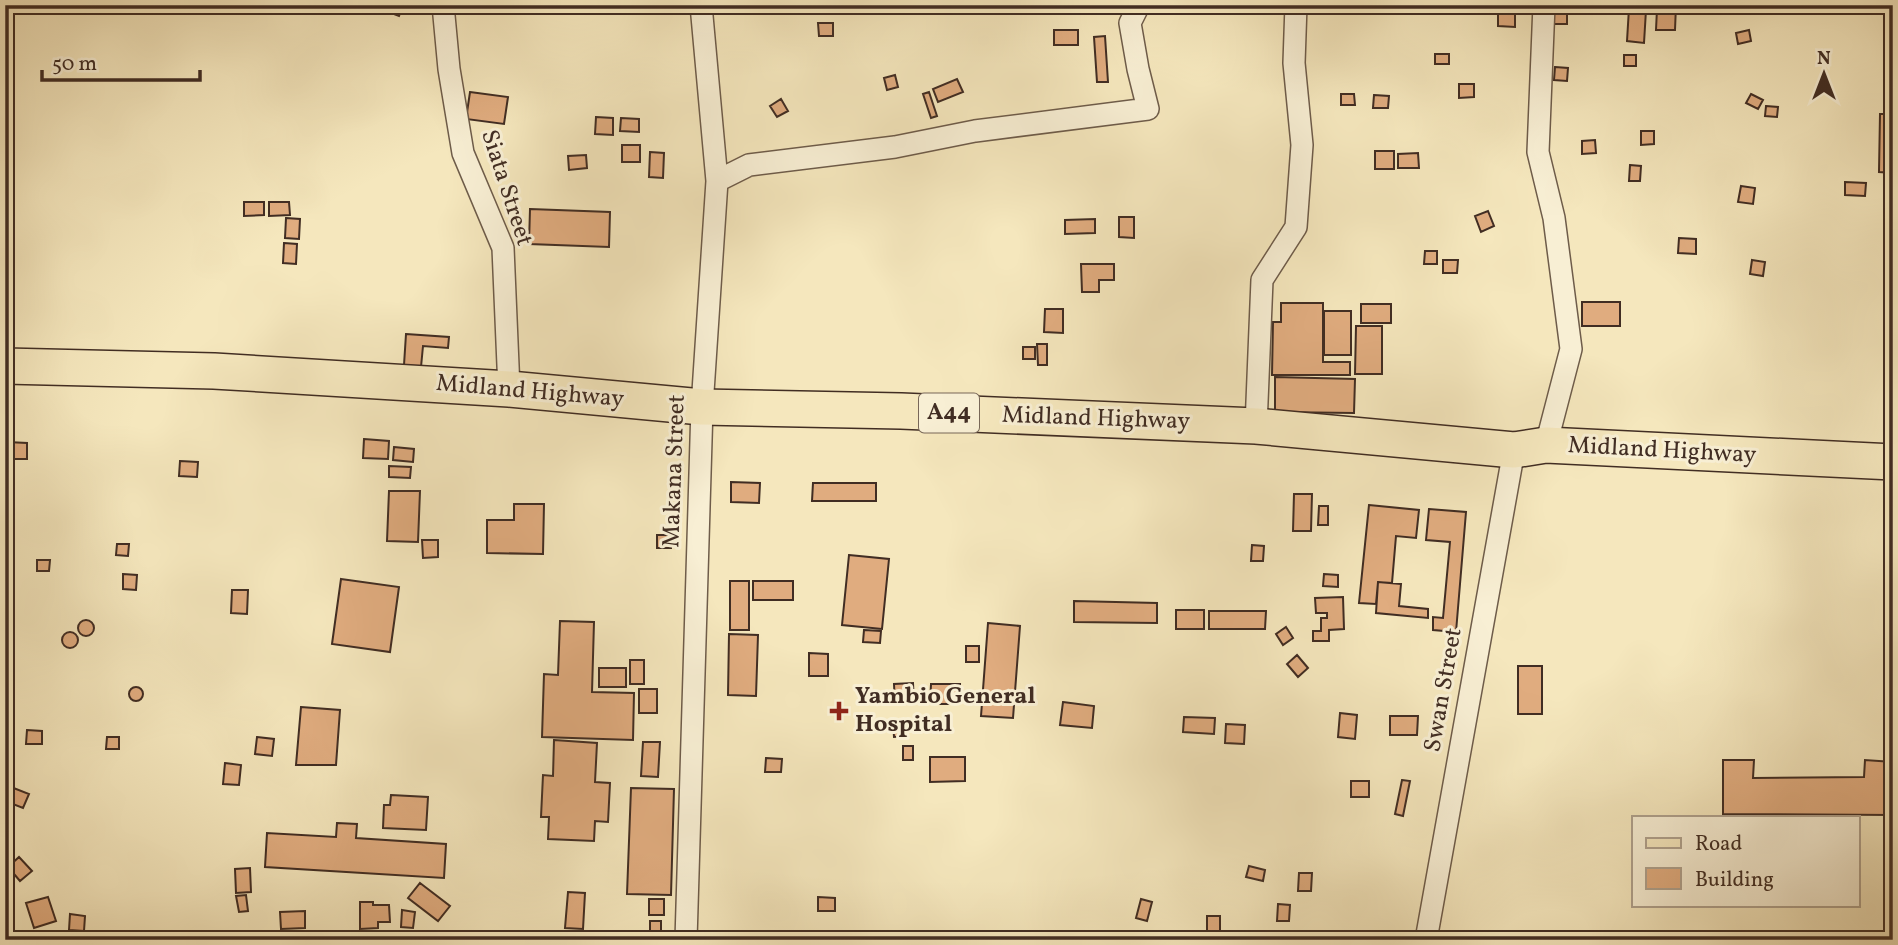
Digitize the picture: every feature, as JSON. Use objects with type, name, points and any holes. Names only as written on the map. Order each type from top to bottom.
[{"type":"main road","name":"Midland Highway","points":[[5,366],[214,371],[509,389],[702,407],[901,411],[1256,426],[1530,447],[1893,462]]},
{"type":"street","name":"Siata Street","points":[[443,5],[449,69],[463,153],[503,248],[509,389]]},
{"type":"street","name":"Makana Street","points":[[686,940],[702,407],[718,181],[701,5]]},
{"type":"street","points":[[718,181],[749,165],[895,148],[975,131],[1148,109],[1130,23],[1139,5]]},
{"type":"street","points":[[1256,426],[1262,280],[1296,227],[1302,145],[1294,63],[1296,5]]},
{"type":"street","name":"Swan Street","points":[[1426,940],[1530,447],[1571,349],[1554,218],[1538,152],[1544,5]]},
{"type":"building","points":[[370,5],[403,5],[399,16]]},
{"type":"building","points":[[1498,5],[1515,5],[1515,27],[1498,26]]},
{"type":"building","points":[[1644,5],[1676,5],[1675,30],[1656,30],[1657,9],[1644,9]]},
{"type":"building","points":[[1629,8],[1646,10],[1644,43],[1627,41]]},
{"type":"building","points":[[1551,11],[1567,11],[1567,24],[1551,24]]},
{"type":"building","points":[[818,23],[833,23],[833,36],[819,36]]},
{"type":"building","points":[[1054,30],[1078,30],[1078,45],[1054,45]]},
{"type":"building","points":[[1749,30],[1751,41],[1738,44],[1736,33]]},
{"type":"building","points":[[1105,36],[1108,82],[1097,82],[1094,37]]},
{"type":"building","points":[[1435,54],[1449,54],[1449,64],[1435,64]]},
{"type":"building","points":[[1624,55],[1636,55],[1636,66],[1624,66]]},
{"type":"building","points":[[1555,67],[1568,68],[1567,81],[1554,80]]},
{"type":"building","points":[[895,75],[898,87],[887,90],[884,78]]},
{"type":"building","points":[[957,79],[963,92],[938,102],[933,89]]},
{"type":"building","points":[[1459,84],[1474,84],[1474,97],[1459,98]]},
{"type":"building","points":[[470,92],[508,97],[504,124],[466,119]]},
{"type":"building","points":[[929,92],[937,116],[931,118],[923,94]]},
{"type":"building","points":[[1341,94],[1354,94],[1355,105],[1341,105]]},
{"type":"building","points":[[1751,94],[1763,100],[1758,109],[1746,103]]},
{"type":"building","points":[[1374,95],[1389,96],[1388,108],[1373,108]]},
{"type":"building","points":[[781,99],[788,111],[777,117],[770,106]]},
{"type":"building","points":[[1766,106],[1778,107],[1777,117],[1765,116]]},
{"type":"building","points":[[1880,114],[1893,114],[1893,173],[1879,172]]},
{"type":"building","points":[[596,117],[613,118],[613,135],[595,134]]},
{"type":"building","points":[[621,118],[639,119],[639,132],[620,131]]},
{"type":"building","points":[[1641,131],[1654,131],[1654,144],[1641,145]]},
{"type":"building","points":[[1595,140],[1596,153],[1582,154],[1582,141]]},
{"type":"building","points":[[622,145],[640,145],[640,162],[622,162]]},
{"type":"building","points":[[1375,151],[1394,151],[1394,169],[1375,169]]},
{"type":"building","points":[[650,152],[664,153],[663,178],[649,177]]},
{"type":"building","points":[[1418,153],[1419,168],[1398,168],[1398,154]]},
{"type":"building","points":[[586,155],[587,168],[569,170],[568,156]]},
{"type":"building","points":[[1630,165],[1641,166],[1640,181],[1629,181]]},
{"type":"building","points":[[1845,182],[1866,183],[1865,196],[1845,195]]},
{"type":"building","points":[[1741,186],[1755,188],[1753,204],[1738,202]]},
{"type":"building","points":[[244,202],[264,202],[264,215],[244,216]]},
{"type":"building","points":[[269,202],[289,202],[290,215],[269,216]]},
{"type":"building","points":[[530,209],[610,212],[609,247],[529,244]]},
{"type":"building","points":[[1488,211],[1494,226],[1481,232],[1475,216]]},
{"type":"building","points":[[1119,217],[1134,217],[1134,238],[1119,237]]},
{"type":"building","points":[[286,218],[300,219],[299,239],[285,238]]},
{"type":"building","points":[[1095,219],[1095,233],[1065,234],[1065,220]]},
{"type":"building","points":[[1679,238],[1696,239],[1696,254],[1678,253]]},
{"type":"building","points":[[284,243],[297,244],[296,264],[283,263]]},
{"type":"building","points":[[1425,251],[1437,251],[1437,264],[1424,264]]},
{"type":"building","points":[[1443,260],[1458,260],[1457,273],[1443,273]]},
{"type":"building","points":[[1752,260],[1765,262],[1763,276],[1750,274]]},
{"type":"building","points":[[1081,264],[1114,264],[1114,280],[1099,280],[1099,292],[1082,292]]},
{"type":"building","points":[[1582,302],[1620,302],[1620,326],[1582,326]]},
{"type":"building","points":[[1281,303],[1323,303],[1323,362],[1350,362],[1350,375],[1272,375],[1273,322],[1281,322]]},
{"type":"building","points":[[1361,304],[1391,304],[1391,323],[1361,323]]},
{"type":"building","points":[[1045,309],[1063,309],[1063,333],[1044,332]]},
{"type":"building","points":[[1324,311],[1351,311],[1351,355],[1324,355]]},
{"type":"building","points":[[1356,326],[1382,326],[1382,374],[1355,374]]},
{"type":"building","points":[[406,334],[449,337],[448,348],[423,346],[421,367],[404,365]]},
{"type":"building","points":[[1037,344],[1047,344],[1047,365],[1038,365]]},
{"type":"building","points":[[1023,347],[1035,347],[1035,359],[1023,359]]},
{"type":"building","points":[[1275,377],[1355,379],[1354,413],[1275,412]]},
{"type":"building","points":[[364,439],[389,441],[388,459],[363,458]]},
{"type":"building","points":[[7,442],[27,443],[27,459],[7,459]]},
{"type":"building","points":[[394,447],[414,449],[413,462],[393,460]]},
{"type":"building","points":[[180,461],[198,462],[197,477],[179,476]]},
{"type":"building","points":[[389,466],[411,467],[410,478],[389,477]]},
{"type":"building","points":[[731,482],[760,483],[759,503],[731,502]]},
{"type":"building","points":[[813,483],[876,483],[876,501],[812,501]]},
{"type":"building","points":[[389,491],[420,491],[418,542],[387,541]]},
{"type":"building","points":[[1294,494],[1312,494],[1311,531],[1293,531]]},
{"type":"building","points":[[514,504],[544,504],[543,554],[487,553],[487,520],[514,520]]},
{"type":"building","points":[[1369,505],[1419,510],[1416,538],[1396,536],[1392,583],[1378,582],[1376,604],[1359,603]]},
{"type":"building","points":[[1319,506],[1328,506],[1328,525],[1318,525]]},
{"type":"building","points":[[1429,509],[1466,512],[1456,632],[1433,630],[1433,617],[1443,618],[1450,542],[1426,540]]},
{"type":"building","points":[[657,535],[671,535],[671,548],[657,548]]},
{"type":"building","points":[[422,540],[438,540],[438,557],[423,558]]},
{"type":"building","points":[[117,544],[129,544],[128,556],[116,555]]},
{"type":"building","points":[[1252,545],[1264,546],[1263,561],[1251,561]]},
{"type":"building","points":[[849,555],[889,559],[882,629],[842,625]]},
{"type":"building","points":[[37,560],[50,560],[49,571],[37,571]]},
{"type":"building","points":[[123,574],[137,575],[136,590],[123,589]]},
{"type":"building","points":[[1324,574],[1338,575],[1338,587],[1323,586]]},
{"type":"building","points":[[341,579],[399,587],[390,652],[332,644]]},
{"type":"building","points":[[730,581],[749,581],[749,630],[730,630]]},
{"type":"building","points":[[753,581],[793,581],[793,600],[753,600]]},
{"type":"building","points":[[1378,582],[1401,584],[1399,606],[1428,609],[1428,618],[1376,613]]},
{"type":"building","points":[[232,590],[248,590],[247,614],[231,613]]},
{"type":"building","points":[[1343,597],[1344,629],[1329,630],[1329,641],[1313,641],[1313,631],[1321,631],[1321,618],[1327,618],[1327,613],[1316,613],[1315,598]]},
{"type":"building","points":[[1074,601],[1157,603],[1157,623],[1074,622]]},
{"type":"building","points":[[1176,610],[1204,610],[1204,629],[1176,629]]},
{"type":"building","points":[[1209,611],[1266,611],[1265,629],[1209,629]]},
{"type":"building","points":[[86,620],[92,622],[92,634],[86,636],[80,634],[78,628],[80,622]]},
{"type":"building","points":[[560,621],[594,622],[592,692],[634,693],[633,740],[542,737],[544,674],[558,675]]},
{"type":"building","points":[[988,623],[1020,626],[1013,718],[981,716]]},
{"type":"building","points":[[1286,627],[1293,638],[1283,645],[1276,634]]},
{"type":"building","points":[[864,630],[881,631],[880,643],[863,642]]},
{"type":"building","points":[[67,632],[73,632],[78,640],[76,646],[67,648],[62,643],[62,637]]},
{"type":"building","points":[[729,634],[758,635],[756,696],[728,695]]},
{"type":"building","points":[[966,646],[979,646],[979,662],[966,662]]},
{"type":"building","points":[[809,653],[828,654],[828,676],[809,676]]},
{"type":"building","points":[[1297,655],[1308,668],[1298,677],[1287,664]]},
{"type":"building","points":[[630,660],[644,660],[644,684],[630,684]]},
{"type":"building","points":[[1518,666],[1542,666],[1542,714],[1518,714]]},
{"type":"building","points":[[599,668],[626,668],[626,687],[599,687]]},
{"type":"building","points":[[913,683],[914,704],[895,704],[894,684]]},
{"type":"building","points":[[931,684],[960,684],[959,704],[930,704]]},
{"type":"building","points":[[136,687],[141,689],[141,699],[136,701],[131,699],[129,694],[131,689]]},
{"type":"building","points":[[639,689],[657,689],[657,713],[639,713]]},
{"type":"building","points":[[1063,702],[1094,706],[1092,728],[1060,725]]},
{"type":"building","points":[[301,707],[340,710],[336,765],[296,765]]},
{"type":"building","points":[[1340,713],[1357,715],[1355,739],[1338,737]]},
{"type":"building","points":[[1390,716],[1418,716],[1417,735],[1390,735]]},
{"type":"building","points":[[1184,717],[1215,718],[1214,734],[1183,732]]},
{"type":"building","points":[[906,720],[907,736],[894,737],[893,721]]},
{"type":"building","points":[[1226,724],[1245,725],[1244,744],[1225,743]]},
{"type":"building","points":[[27,730],[42,731],[42,744],[26,744]]},
{"type":"building","points":[[107,737],[119,737],[119,749],[106,749]]},
{"type":"building","points":[[257,737],[274,739],[272,756],[255,754]]},
{"type":"building","points":[[554,740],[597,743],[595,782],[610,783],[608,822],[595,821],[594,841],[548,839],[549,817],[541,817],[543,775],[553,776]]},
{"type":"building","points":[[643,742],[660,742],[658,777],[641,776]]},
{"type":"building","points":[[903,746],[913,746],[913,760],[903,760]]},
{"type":"building","points":[[930,757],[965,757],[965,781],[930,782]]},
{"type":"building","points":[[766,758],[782,759],[781,772],[765,772]]},
{"type":"building","points":[[1723,760],[1754,760],[1753,778],[1864,777],[1865,760],[1893,762],[1893,815],[1723,814]]},
{"type":"building","points":[[225,763],[241,765],[239,785],[223,784]]},
{"type":"building","points":[[1402,780],[1410,781],[1403,816],[1395,814]]},
{"type":"building","points":[[1351,781],[1369,781],[1369,797],[1351,797]]},
{"type":"building","points":[[11,787],[29,794],[23,808],[5,801]]},
{"type":"building","points":[[631,788],[674,789],[671,895],[627,894]]},
{"type":"building","points":[[391,795],[428,797],[426,830],[383,828],[384,805],[390,805]]},
{"type":"building","points":[[337,823],[357,824],[356,838],[446,844],[444,878],[265,867],[267,833],[336,837]]},
{"type":"building","points":[[19,857],[32,871],[20,881],[8,867]]},
{"type":"building","points":[[1249,866],[1265,870],[1263,881],[1246,877]]},
{"type":"building","points":[[250,868],[251,892],[236,893],[235,869]]},
{"type":"building","points":[[1299,873],[1312,873],[1311,891],[1298,891]]},
{"type":"building","points":[[420,883],[450,906],[438,921],[408,898]]},
{"type":"building","points":[[568,892],[585,893],[583,929],[565,928]]},
{"type":"building","points":[[246,895],[248,911],[239,912],[236,896]]},
{"type":"building","points":[[48,897],[56,921],[34,928],[26,903]]},
{"type":"building","points":[[818,897],[835,898],[835,911],[818,911]]},
{"type":"building","points":[[649,899],[664,899],[664,915],[649,915]]},
{"type":"building","points":[[1141,899],[1152,902],[1147,921],[1136,918]]},
{"type":"building","points":[[360,902],[389,905],[390,922],[378,922],[378,928],[360,929]]},
{"type":"building","points":[[1278,904],[1290,905],[1289,921],[1277,921]]},
{"type":"building","points":[[402,910],[415,912],[413,928],[401,927]]},
{"type":"building","points":[[305,911],[305,928],[281,929],[280,912]]},
{"type":"building","points":[[70,914],[85,916],[84,931],[69,930]]},
{"type":"building","points":[[1207,916],[1220,916],[1220,931],[1207,931]]},
{"type":"building","points":[[650,921],[661,921],[661,940],[631,940],[632,932],[650,933]]},
{"type":"building","points":[[237,931],[258,931],[258,940],[237,940]]},
{"type":"place","name":"Yambio General Hospital","points":[[839,711]]}]
